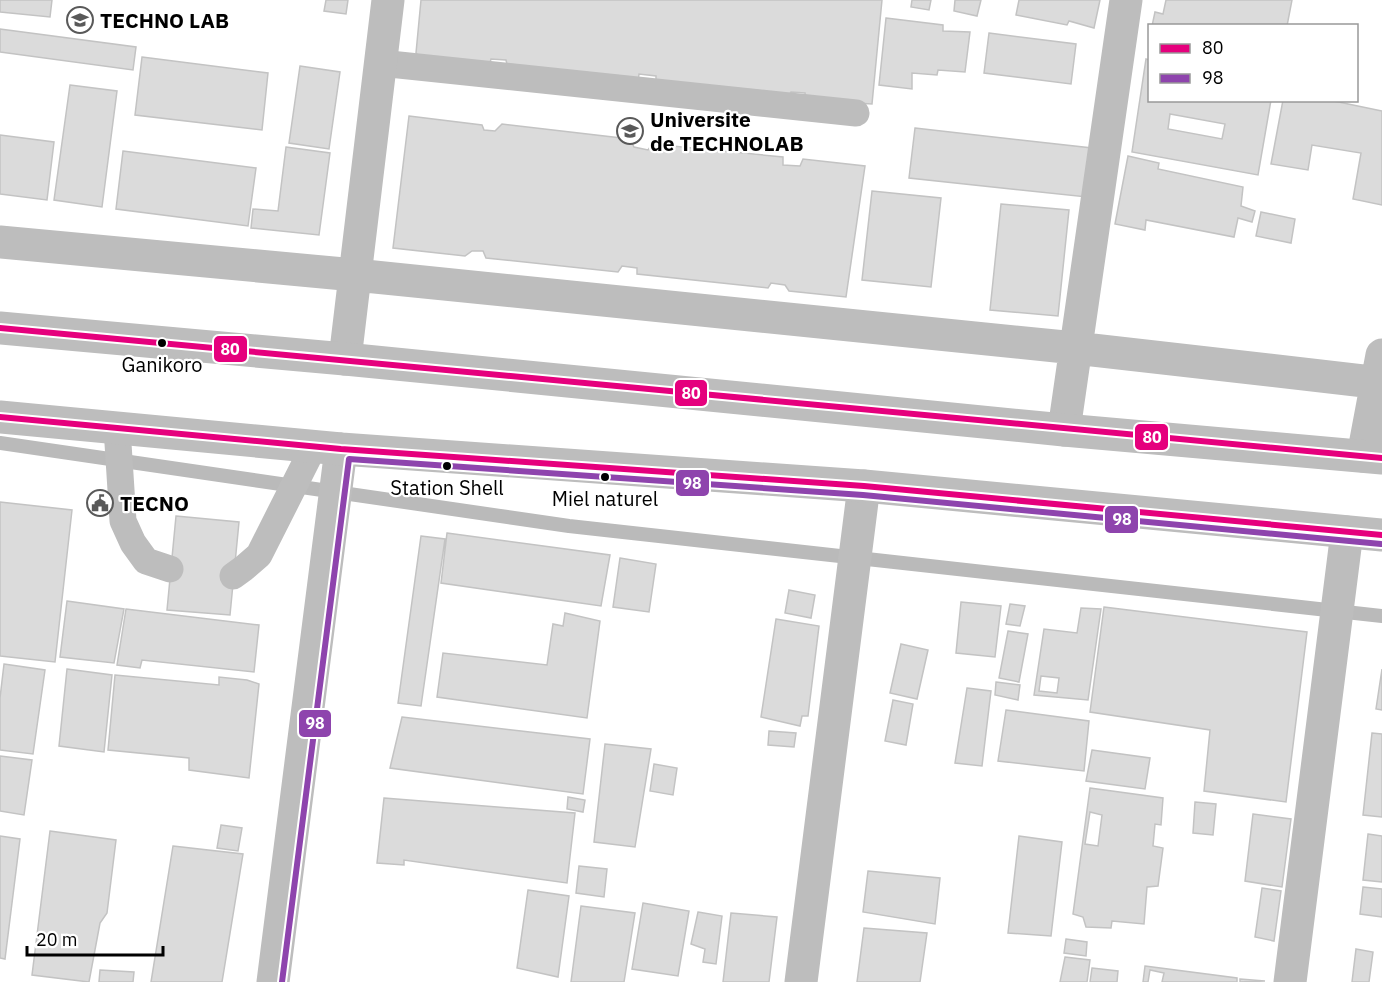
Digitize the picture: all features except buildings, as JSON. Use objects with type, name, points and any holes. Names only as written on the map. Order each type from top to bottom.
[{"type":"main road","points":[[345,359],[388,0]]},
{"type":"main road","points":[[1064,430],[1126,0]]},
{"type":"main road","points":[[0,242],[355,275],[1076,348],[1380,373],[1372,457],[1064,430],[345,359],[0,328]]},
{"type":"main road","points":[[0,417],[327,447],[864,486],[1382,535]]},
{"type":"main road","points":[[273,982],[327,447]]},
{"type":"main road","points":[[801,982],[864,486]]},
{"type":"main road","points":[[1290,982],[1347,532]]},
{"type":"lane","points":[[380,63],[856,113]]},
{"type":"lane","points":[[117,428],[123,521],[133,543],[146,561],[170,569]]},
{"type":"lane","points":[[233,576],[259,555],[327,447]]},
{"type":"waterway","points":[[0,443],[569,526],[1382,616]]},
{"type":"transit line","name":"80","points":[[0,328],[1382,458]]},
{"type":"transit line","name":"80","points":[[0,417],[341,449],[864,486],[1382,535]]},
{"type":"transit line","name":"98","points":[[282,982],[349,459],[863,495],[1381,544]]},
{"type":"place","name":"TECHNO LAB","points":[[80,20]]},
{"type":"place","name":"Universite de TECHNOLAB","points":[[630,131]]},
{"type":"place","name":"Ganikoro","points":[[162,343]]},
{"type":"place","name":"Station Shell","points":[[447,466]]},
{"type":"place","name":"Miel naturel","points":[[605,477]]},
{"type":"place","name":"TECNO","points":[[100,503]]}]
